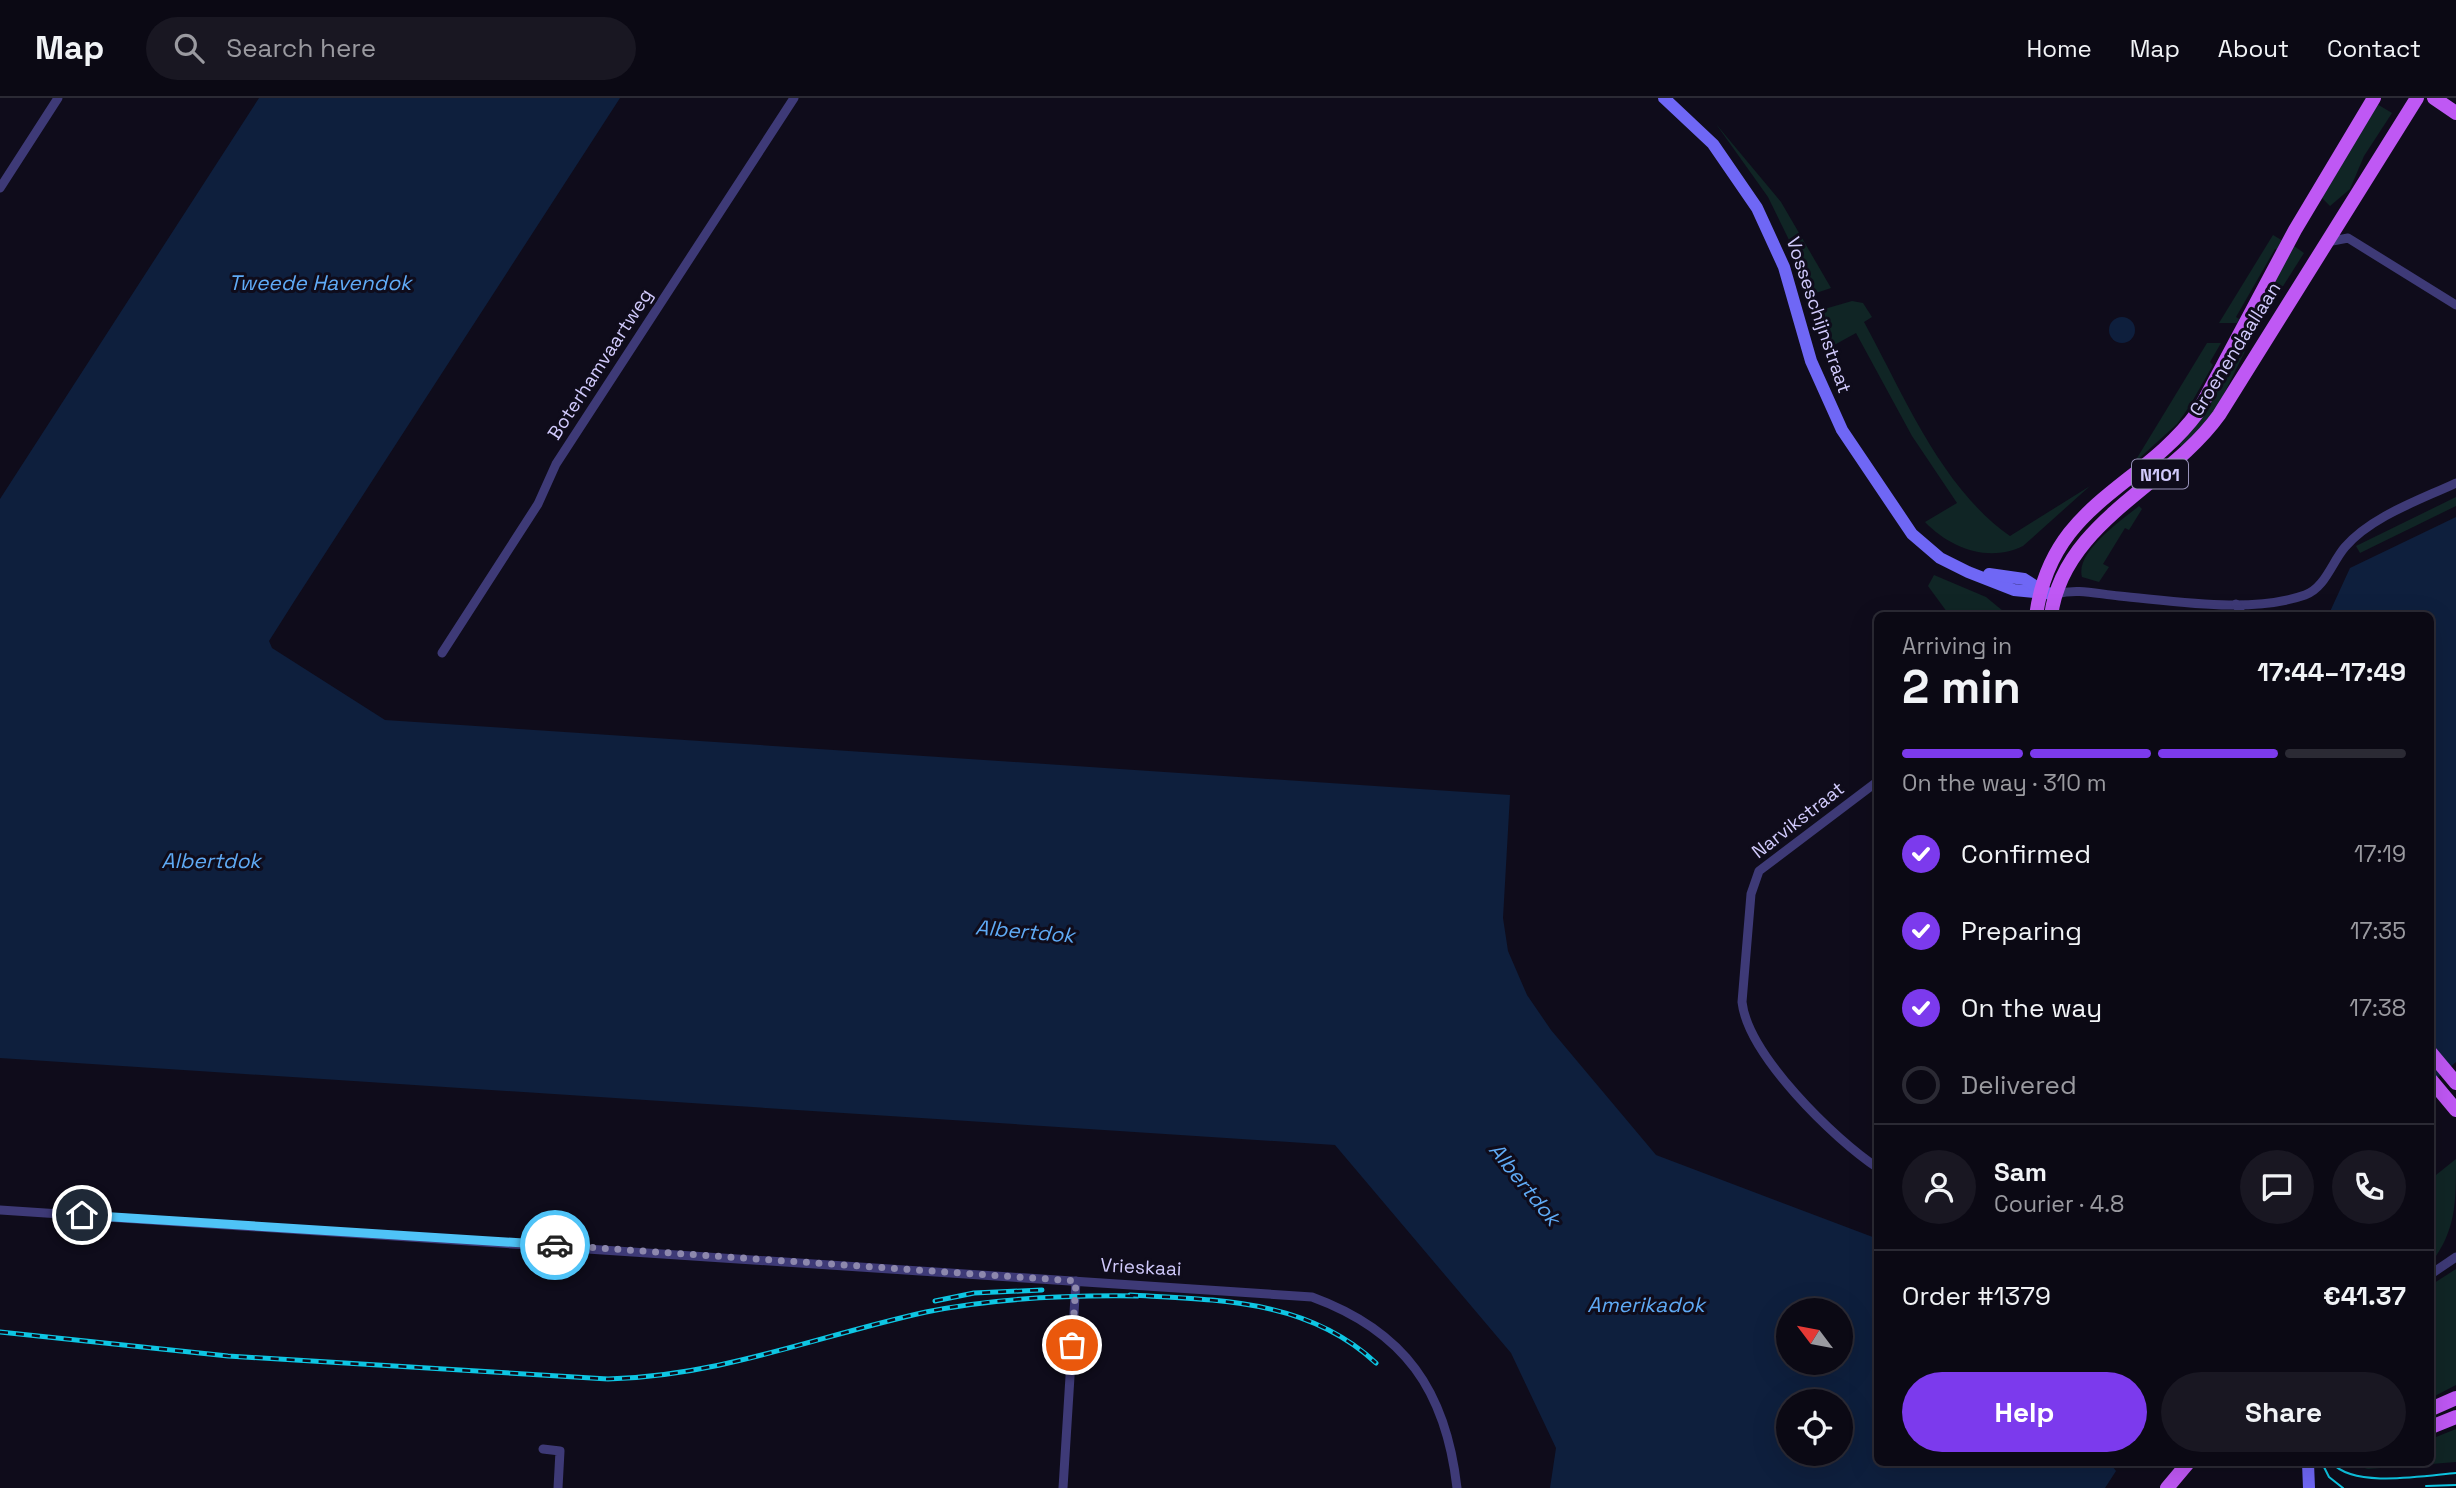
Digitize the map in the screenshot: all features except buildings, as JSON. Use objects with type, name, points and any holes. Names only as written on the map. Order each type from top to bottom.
[{"type":"main road","name":"Groenendaallaan","points":[[2041,590],[2057,550],[2078,520],[2179,436],[2198,412],[2295,230],[2374,98]]},
{"type":"main road","name":"Groenendaallaan","points":[[2056,594],[2076,555],[2095,530],[2186,453],[2209,429],[2417,98]]},
{"type":"main road","points":[[2434,98],[2456,113]]},
{"type":"main road","name":"N101","points":[[2037,612],[2041,590]]},
{"type":"main road","name":"N101","points":[[2052,612],[2056,594]]},
{"type":"main road","points":[[2434,1057],[2456,1083]]},
{"type":"main road","points":[[2434,1084],[2456,1110]]},
{"type":"main road","points":[[2434,1408],[2456,1398]]},
{"type":"main road","points":[[2434,1426],[2456,1417]]},
{"type":"main road","points":[[2161,1488],[2171,1466]]},
{"type":"main road","points":[[2167,1488],[2185,1466]]},
{"type":"street","points":[[0,188],[58,98]]},
{"type":"street","name":"Boterhamvaartweg","points":[[442,653],[538,504],[556,464],[794,98]]},
{"type":"street","name":"Vosseschijnstraat","points":[[1664,98],[1713,144],[1758,208],[1784,267],[1811,361],[1848,440],[1921,543],[1940,558],[1968,572],[2024,579],[2041,590],[2056,594],[2074,589],[2101,595],[2236,604],[2308,594],[2320,586],[2348,544],[2371,525],[2456,483]]},
{"type":"street","points":[[2326,242],[2348,238],[2456,305]]},
{"type":"street","points":[[2236,604],[2241,612]]},
{"type":"street","name":"Narvikstraat","points":[[1874,784],[1759,871],[1751,894],[1742,1002],[1750,1034],[1833,1135],[1874,1165]]},
{"type":"street","name":"Vrieskaai","points":[[0,1210],[1312,1297],[1360,1318],[1390,1339],[1411,1362],[1429,1388],[1443,1418],[1457,1488]]},
{"type":"street","points":[[2434,1273],[2455,1257]]},
{"type":"street","points":[[1063,1488],[1076,1281]]},
{"type":"street","points":[[543,1449],[560,1451],[558,1488]]},
{"type":"street","points":[[2299,1466],[2309,1485]]},
{"type":"street","points":[[2308,1466],[2309,1485]]},
{"type":"green space","points":[[2377,104],[2392,113],[2364,156],[2350,189],[2330,206],[2322,198]]},
{"type":"green space","points":[[1716,124],[1781,202],[1831,288],[1813,294],[1807,290],[1790,242],[1768,197]]},
{"type":"green space","points":[[2273,235],[2283,241],[2278,250],[2275,249],[2236,317],[2239,319],[2237,323],[2219,323]]},
{"type":"green space","points":[[2294,246],[2304,253],[2254,332],[2248,328]]},
{"type":"green space","points":[[1852,301],[1863,303],[1872,317],[1864,322],[1909,408],[1944,466],[1986,516],[2010,536],[2090,486],[2023,546],[2010,551],[1984,553],[1971,550],[1958,546],[1935,531],[1925,522],[1957,503],[1912,436],[1856,333],[1827,349],[1814,312]]},
{"type":"green space","points":[[2246,331],[2253,335],[2217,408],[2183,449],[2179,444],[2197,424]]},
{"type":"green space","points":[[2207,343],[2221,343],[2210,362],[2213,365],[2189,407],[2177,424],[2134,463]]},
{"type":"green space","points":[[2456,497],[2456,506],[2360,553],[2356,546]]},
{"type":"green space","points":[[2139,506],[2142,509],[2129,530],[2125,528],[2103,564],[2109,567],[2099,582],[2082,577],[2082,567],[2092,547]]},
{"type":"green space","points":[[1934,575],[1986,597],[2004,612],[1947,612],[1928,586]]},
{"type":"green space","points":[[2456,1159],[2453,1215],[2445,1239],[2434,1258],[2434,1177]]},
{"type":"green space","points":[[2456,1269],[2456,1385],[2434,1396],[2434,1283]]},
{"type":"green space","points":[[2456,1429],[2456,1462],[2434,1464],[2434,1438]]},
{"type":"green space","points":[[2358,1466],[2406,1466],[2368,1469]]},
{"type":"water","name":"Albertdok","points":[[259,98],[620,98],[269,641],[272,648],[385,720],[1510,795],[1503,918],[1508,951],[1527,995],[1551,1030],[1656,1155],[1874,1237],[1874,1466],[2112,1466],[2116,1471],[2105,1488],[1550,1488],[1556,1448],[1511,1353],[1335,1145],[0,1058],[0,499]]},
{"type":"water","points":[[2122,317],[2131,321],[2135,330],[2131,339],[2122,343],[2113,339],[2109,330],[2113,321]]},
{"type":"water","points":[[2456,517],[2456,1062],[2434,1080],[2434,612],[2330,612],[2350,568]]},
{"type":"tram line","points":[[2324,1466],[2329,1477],[2343,1488]]},
{"type":"tram line","points":[[2336,1466],[2356,1476],[2372,1478],[2408,1478],[2456,1473]]},
{"type":"tram line","points":[[2426,1486],[2456,1485]]},
{"type":"railway","points":[[935,1301],[974,1293],[1042,1290]]},
{"type":"railway","points":[[1130,1295],[1228,1302],[1291,1315],[1321,1326],[1349,1342],[1376,1363]]},
{"type":"railway","points":[[0,1332],[228,1356],[608,1379],[690,1371],[730,1363],[952,1307],[1031,1298],[1138,1296]]},
{"type":"way so far","points":[[555,1245],[1076,1281],[1072,1345]]},
{"type":"route","points":[[82,1215],[555,1245]]},
{"type":"water label","name":"Tweede Havendok","points":[[320,282]]},
{"type":"water label","name":"Amerikadok","points":[[1646,1304]]}]
